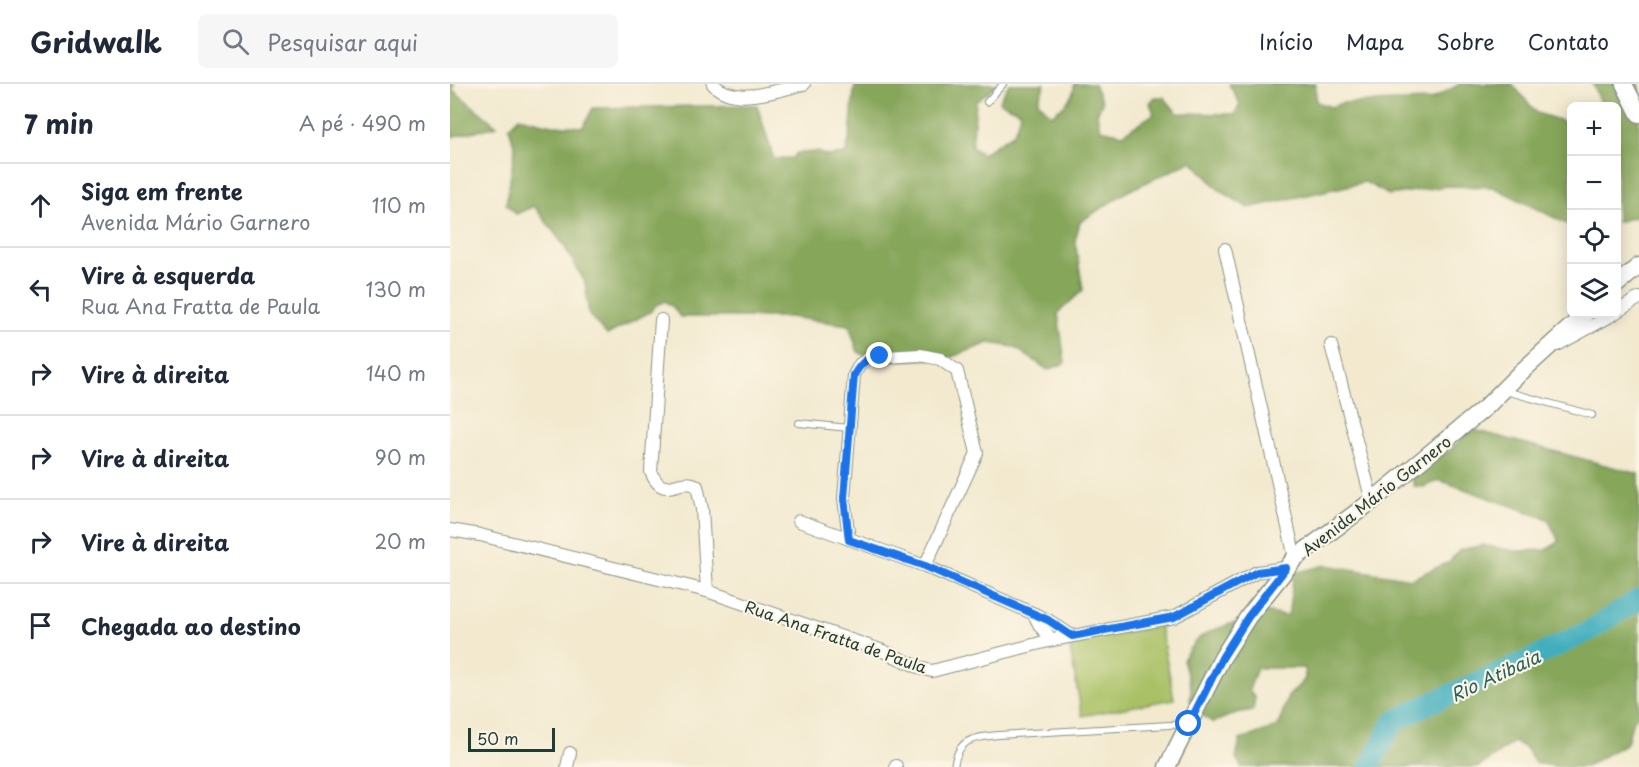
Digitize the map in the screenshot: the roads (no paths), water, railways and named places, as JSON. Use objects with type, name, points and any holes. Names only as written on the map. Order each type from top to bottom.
[{"type":"main road","points":[[1624,84],[1639,114]]},
{"type":"main road","points":[[1621,282],[1639,266]]},
{"type":"main road","name":"Avenida Mário Garnero","points":[[1167,767],[1222,658],[1248,617],[1290,563],[1372,501],[1486,407],[1581,318]]},
{"type":"street","points":[[712,84],[718,90],[741,96],[804,84]]},
{"type":"street","points":[[1225,249],[1290,563]]},
{"type":"street","points":[[1621,309],[1639,298]]},
{"type":"street","points":[[1541,354],[1606,318]]},
{"type":"street","points":[[661,320],[651,472],[655,482],[660,486],[667,488],[690,483],[698,486],[702,509],[707,591]]},
{"type":"street","points":[[1331,345],[1372,501]]},
{"type":"street","points":[[849,540],[844,498],[854,375],[860,364],[869,358],[920,355],[940,359],[957,371],[977,453],[925,566]]},
{"type":"street","points":[[799,521],[925,566],[1034,614],[1072,636]]},
{"type":"street","name":"Rua Ana Fratta de Paula","points":[[450,530],[480,535],[707,591],[883,651],[932,671],[1052,640],[1174,617],[1257,572],[1290,563]]},
{"type":"street","points":[[1034,614],[1040,626],[1052,640]]},
{"type":"street","points":[[567,767],[570,753]]},
{"type":"lane","points":[[987,102],[1003,84]]},
{"type":"lane","points":[[1503,390],[1593,415]]},
{"type":"lane","points":[[799,423],[849,428]]},
{"type":"lane","points":[[954,767],[956,756],[963,743],[974,738],[1189,724]]},
{"type":"waterway","name":"Rio Atibaia","points":[[1369,767],[1393,722],[1589,631],[1639,599]]}]
